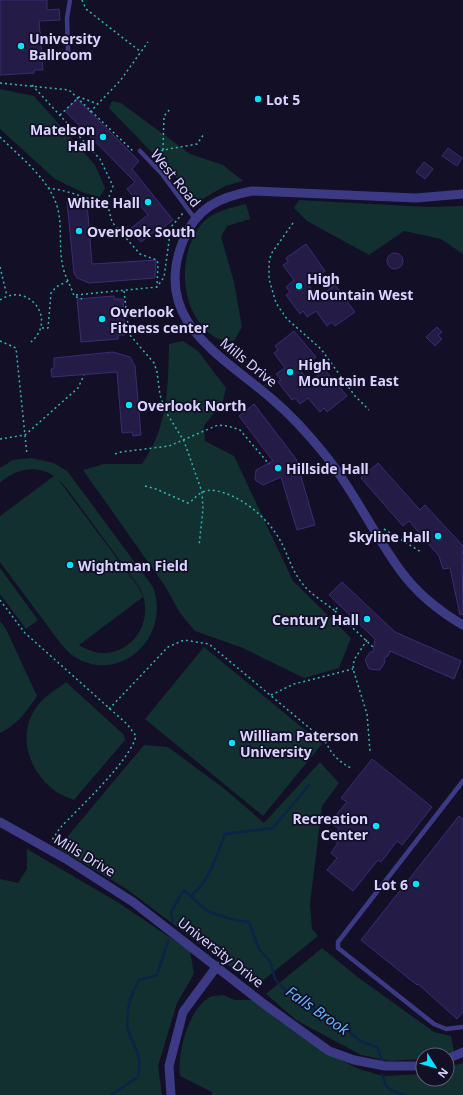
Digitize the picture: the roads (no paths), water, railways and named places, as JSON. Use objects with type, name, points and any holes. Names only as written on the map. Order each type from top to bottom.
[{"type":"street","name":"Mills Drive","points":[[463,194],[416,198],[252,191],[232,195],[214,204],[195,219],[187,231],[178,252],[175,271],[176,295],[189,326],[202,342],[273,400],[305,432],[329,461],[400,570],[437,608],[463,625]]},
{"type":"street","name":"Mills Drive","points":[[0,822],[46,848],[153,916]]},
{"type":"street","name":"University Drive","points":[[153,916],[306,1035],[329,1051],[354,1060],[385,1066],[415,1066]]},
{"type":"street","points":[[171,1095],[170,1066],[183,1012],[217,966]]},
{"type":"lane","points":[[68,52],[67,18],[70,0]]},
{"type":"lane","name":"West Road","points":[[140,151],[162,174],[195,219]]},
{"type":"lane","points":[[463,781],[338,942],[338,948],[434,1024],[446,1029],[463,1027]]},
{"type":"waterway","points":[[191,896],[208,875],[225,834],[273,828],[309,785]]},
{"type":"waterway","name":"Falls Brook","points":[[173,923],[171,912],[184,890],[207,911],[230,919],[249,922],[259,949],[270,961],[275,979],[286,991],[306,1005],[330,1016],[362,1042],[377,1047],[382,1060]]},
{"type":"waterway","name":"Falls Brook","points":[[111,1095],[138,1077],[139,1062],[137,1051],[130,1036],[127,1023],[129,1003],[139,980],[157,975],[168,941]]},
{"type":"waterway","name":"Falls Brook","points":[[382,1074],[387,1087],[406,1095]]},
{"type":"place","name":"University Ballroom","points":[[21,46]]},
{"type":"place","name":"Lot 5","points":[[258,99]]},
{"type":"place","name":"Matelson Hall","points":[[103,137]]},
{"type":"place","name":"White Hall","points":[[148,202]]},
{"type":"place","name":"Overlook South","points":[[79,231]]},
{"type":"place","name":"High Mountain West","points":[[299,286]]},
{"type":"place","name":"Overlook Fitness center","points":[[102,319]]},
{"type":"place","name":"High Mountain East","points":[[290,372]]},
{"type":"place","name":"Overlook North","points":[[129,405]]},
{"type":"place","name":"Hillside Hall","points":[[278,468]]},
{"type":"place","name":"Skyline Hall","points":[[438,536]]},
{"type":"place","name":"Wightman Field","points":[[70,565]]},
{"type":"place","name":"Century Hall","points":[[367,619]]},
{"type":"place","name":"William Paterson University","points":[[232,743]]},
{"type":"place","name":"Recreation Center","points":[[376,826]]},
{"type":"place","name":"Lot 6","points":[[416,884]]}]
